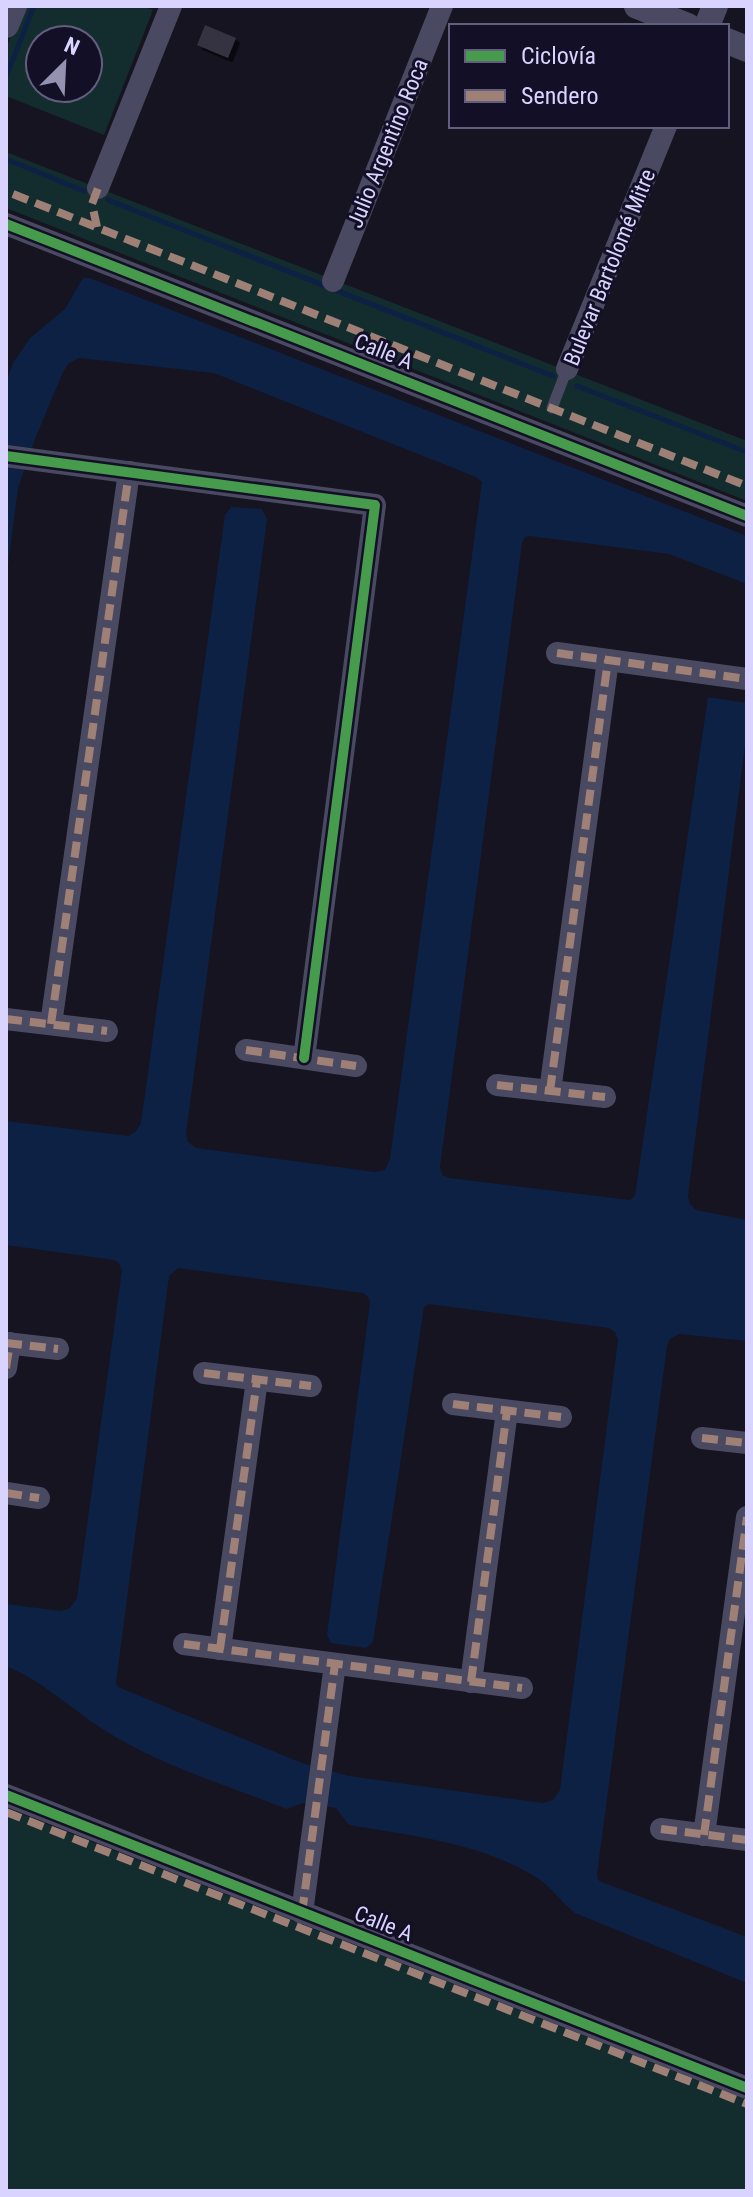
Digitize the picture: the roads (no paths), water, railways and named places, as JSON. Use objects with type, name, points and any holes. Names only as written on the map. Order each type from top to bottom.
[{"type":"street","points":[[6,25],[14,6]]},
{"type":"street","points":[[98,188],[171,6]]},
{"type":"street","name":"Julio Argentino Roca","points":[[333,281],[442,6]]},
{"type":"street","points":[[637,6],[683,24]]},
{"type":"street","name":"Bulevar Bartolomé Mitre","points":[[567,369],[665,128]]},
{"type":"street","name":"Calle A","points":[[6,224],[747,516]]},
{"type":"street","points":[[6,456],[375,505],[304,1058]]},
{"type":"street","points":[[51,1024],[129,472]]},
{"type":"street","points":[[557,653],[747,679]]},
{"type":"street","points":[[550,1091],[608,660]]},
{"type":"street","points":[[6,1019],[107,1031]]},
{"type":"street","points":[[246,1050],[356,1066]]},
{"type":"street","points":[[497,1085],[605,1097]]},
{"type":"street","points":[[6,1368],[8,1343],[58,1349]]},
{"type":"street","points":[[204,1373],[311,1386]]},
{"type":"street","points":[[220,1649],[257,1380]]},
{"type":"street","points":[[453,1404],[561,1417]]},
{"type":"street","points":[[471,1682],[507,1411]]},
{"type":"street","points":[[702,1438],[747,1443]]},
{"type":"street","points":[[6,1493],[39,1498]]},
{"type":"street","points":[[704,1835],[747,1517]]},
{"type":"street","points":[[184,1644],[522,1688]]},
{"type":"street","points":[[302,1913],[335,1664]]},
{"type":"street","name":"Calle A","points":[[6,1795],[747,2088]]},
{"type":"street","points":[[661,1829],[747,1840]]},
{"type":"lane","name":"Bulevar Bartolomé Mitre","points":[[552,408],[567,369]]},
{"type":"water","points":[[83,278],[90,278],[747,536],[747,584],[669,554],[530,536],[525,537],[522,543],[440,1167],[442,1175],[449,1178],[630,1200],[635,1196],[708,697],[747,703],[747,729],[688,1196],[696,1210],[747,1220],[747,1341],[679,1334],[670,1339],[667,1346],[597,1874],[598,1880],[604,1883],[747,1937],[747,1983],[575,1913],[539,1879],[495,1857],[422,1837],[349,1825],[336,1808],[303,1803],[287,1809],[170,1764],[104,1730],[45,1687],[6,1666],[6,1604],[61,1611],[70,1608],[77,1598],[122,1270],[114,1260],[6,1245],[6,1121],[129,1136],[141,1123],[225,515],[231,507],[262,509],[267,519],[186,1134],[188,1142],[196,1148],[375,1172],[385,1170],[390,1159],[482,482],[214,373],[79,358],[69,363],[63,372],[18,488],[6,580],[6,382],[13,363],[30,338],[65,309]],"holes":[[[178,1268],[363,1293],[370,1302],[327,1635],[331,1643],[366,1648],[373,1642],[424,1307],[429,1304],[609,1328],[618,1340],[560,1790],[553,1800],[543,1803],[349,1776],[302,1763],[118,1687],[116,1683],[169,1276]]]},
{"type":"waterway","points":[[6,77],[34,6]]},
{"type":"waterway","points":[[6,159],[84,191]]},
{"type":"waterway","points":[[108,200],[553,376]]},
{"type":"waterway","points":[[577,386],[747,452]]}]
